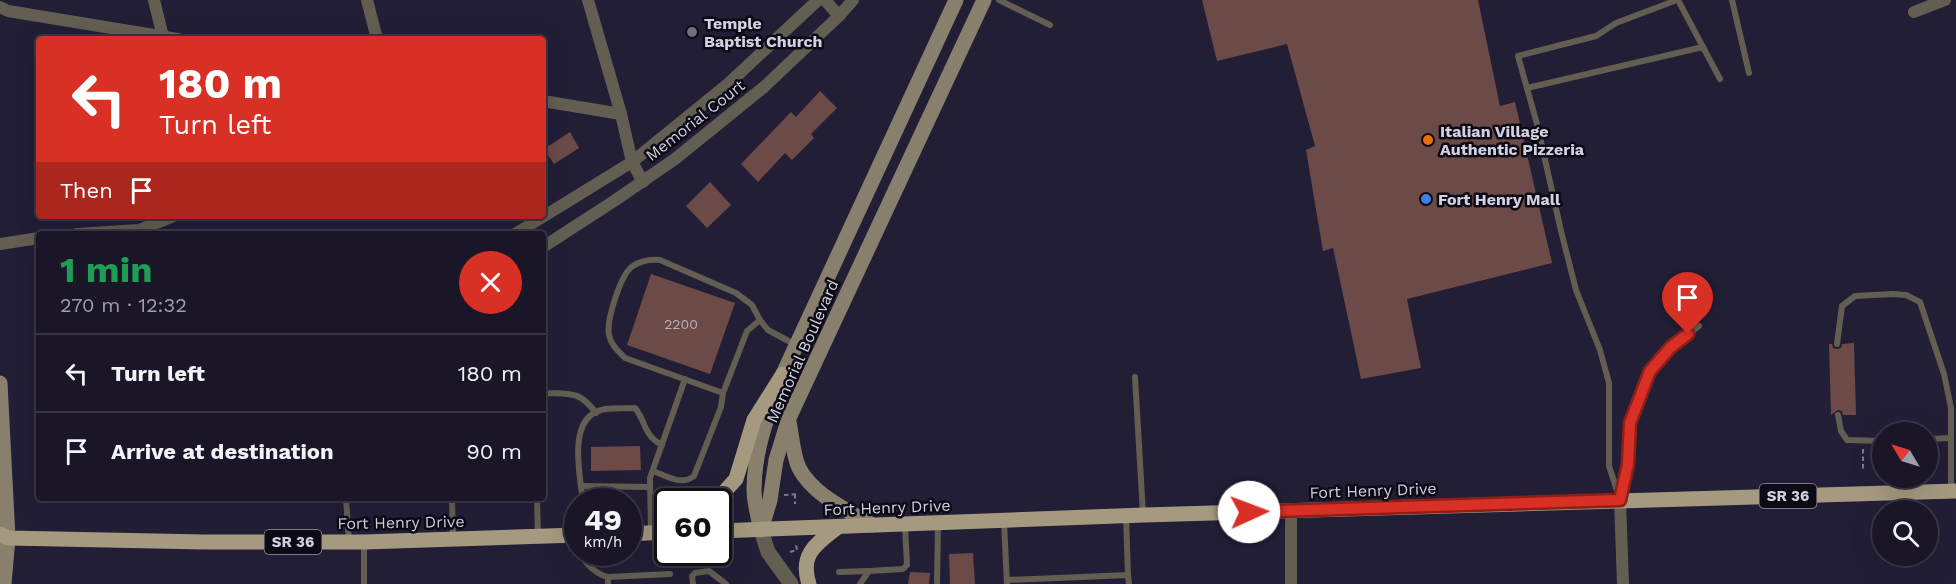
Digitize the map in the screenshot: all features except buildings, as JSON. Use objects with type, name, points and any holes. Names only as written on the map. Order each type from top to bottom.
[{"type":"main road","name":"Memorial Boulevard","points":[[761,530],[754,491],[757,449],[783,374],[956,0]]},
{"type":"main road","name":"Memorial Boulevard","points":[[761,530],[770,500],[776,460],[789,418],[984,0]]},
{"type":"main road","points":[[728,488],[736,479],[754,420],[783,374]]},
{"type":"main road","points":[[0,382],[4,584]]},
{"type":"main road","points":[[789,418],[798,466],[809,483],[822,494],[872,525]]},
{"type":"main road","name":"Fort Henry Drive","points":[[732,531],[1144,515],[1954,491]]},
{"type":"main road","points":[[809,584],[806,567],[808,555],[823,538],[838,527]]},
{"type":"main road","points":[[642,533],[654,533]]},
{"type":"main road","name":"Fort Henry Drive","points":[[3,538],[357,542],[564,535]]},
{"type":"street","points":[[4,9],[163,36],[154,0]]},
{"type":"street","points":[[367,0],[376,36]]},
{"type":"street","points":[[588,0],[621,114],[632,162],[643,182]]},
{"type":"street","name":"Memorial Court","points":[[546,215],[632,162],[728,84],[818,0]]},
{"type":"street","points":[[825,0],[839,15]]},
{"type":"street","name":"Memorial Court","points":[[546,245],[675,159],[764,87],[853,0]]},
{"type":"street","points":[[1914,12],[1945,0]]},
{"type":"street","points":[[546,102],[621,114]]},
{"type":"street","points":[[124,231],[139,230],[166,219]]},
{"type":"street","name":"Memorial Court","points":[[520,231],[539,219]]},
{"type":"street","points":[[0,244],[36,238]]},
{"type":"street","points":[[1620,500],[1623,584]]},
{"type":"street","points":[[1291,511],[1291,584]]},
{"type":"street","points":[[761,530],[768,552],[791,584]]},
{"type":"lane","points":[[999,0],[1050,25]]},
{"type":"lane","points":[[1620,500],[1609,466],[1609,383],[1600,350],[1576,290],[1518,56],[1596,36],[1616,23],[1677,0],[1720,79]]},
{"type":"lane","points":[[1732,0],[1749,73]]},
{"type":"lane","points":[[1527,88],[1703,47]]},
{"type":"lane","points":[[723,393],[625,358],[614,347],[609,334],[609,322],[621,281],[631,267],[648,259],[660,260],[736,293],[752,305],[760,321],[768,330],[797,345]]},
{"type":"lane","points":[[1837,344],[1842,306],[1855,296],[1906,295],[1920,302],[1944,374],[1951,408],[1954,491]]},
{"type":"lane","points":[[653,471],[682,482],[694,476],[747,331],[760,321]]},
{"type":"lane","points":[[1620,500],[1628,464],[1630,423],[1650,371],[1671,347],[1700,326]]},
{"type":"lane","points":[[1136,377],[1144,515]]},
{"type":"lane","points":[[651,533],[649,487],[685,380]]},
{"type":"lane","points":[[546,393],[576,394],[586,399],[596,413]]},
{"type":"lane","points":[[649,487],[581,486],[577,445],[583,427],[591,416],[601,410],[635,408],[639,412],[643,427],[655,441],[662,445]]},
{"type":"lane","points":[[1838,415],[1840,431],[1847,440],[1872,442]]},
{"type":"lane","points":[[1938,439],[1951,438]]},
{"type":"lane","points":[[347,501],[364,584]]},
{"type":"lane","points":[[452,501],[453,539]]},
{"type":"lane","points":[[537,501],[538,536]]},
{"type":"lane","points":[[1126,516],[1129,584]]},
{"type":"lane","points":[[1004,520],[1007,582],[1128,575]]},
{"type":"lane","points":[[937,584],[938,523]]},
{"type":"lane","points":[[839,572],[903,569],[907,565],[905,524]]},
{"type":"lane","points":[[592,567],[598,575],[608,580],[670,574]]},
{"type":"lane","points":[[860,584],[869,571]]},
{"type":"lane","points":[[693,584],[692,576],[695,573],[709,572],[726,584]]},
{"type":"path","points":[[1863,470],[1863,448],[1867,442]]},
{"type":"path","points":[[781,495],[806,492]]},
{"type":"path","points":[[795,494],[795,504]]},
{"type":"place","name":"Temple Baptist Church","points":[[692,32]]},
{"type":"place","name":"Italian Village Authentic Pizzeria","points":[[1428,140]]},
{"type":"place","name":"Fort Henry Mall","points":[[1426,199]]},
{"type":"route","points":[[1249,512],[1620,500],[1628,464],[1630,423],[1650,371],[1671,347],[1688,334]]}]
